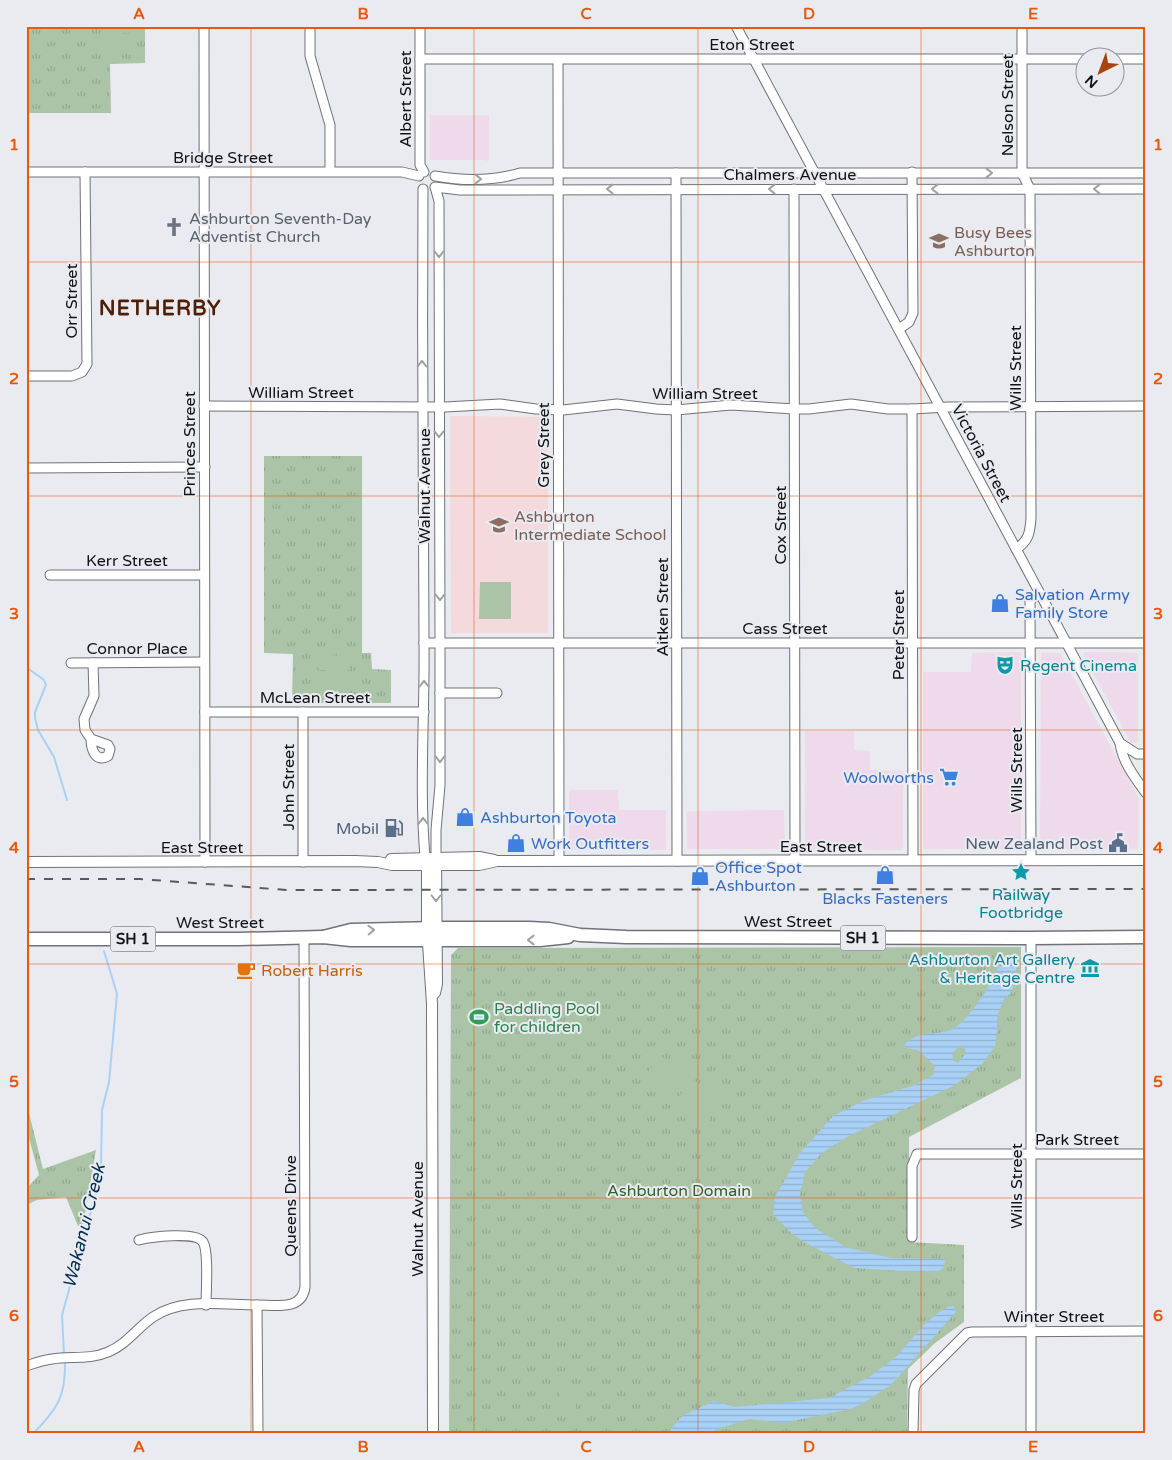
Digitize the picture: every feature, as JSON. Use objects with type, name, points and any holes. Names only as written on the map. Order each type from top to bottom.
[{"type":"highway","name":"West Street","points":[[26,939],[323,936],[351,940],[529,928],[549,929],[580,935],[626,937],[1146,937]]},
{"type":"main road","name":"East Street","points":[[26,862],[378,862],[392,859],[431,861],[479,857],[497,861],[1146,860]]},
{"type":"main road","name":"Walnut Avenue","points":[[431,861],[433,1434]]},
{"type":"street","name":"Princes Street","points":[[204,26],[205,862]]},
{"type":"street","points":[[310,26],[310,56],[330,126],[330,171]]},
{"type":"street","name":"Albert Street","points":[[420,26],[421,174]]},
{"type":"street","name":"Victoria Street","points":[[736,26],[1120,743],[1121,751],[1129,767],[1146,793]]},
{"type":"street","name":"Nelson Street","points":[[1022,26],[1022,173],[1028,186]]},
{"type":"street","points":[[1124,59],[1146,58]]},
{"type":"street","name":"Eton Street","points":[[420,59],[1074,59]]},
{"type":"street","name":"Grey Street","points":[[558,60],[559,861]]},
{"type":"street","name":"Bridge Street","points":[[26,172],[330,171],[421,174]]},
{"type":"street","points":[[429,171],[436,176],[435,187],[429,190],[423,189],[419,185],[421,174],[429,171]]},
{"type":"street","name":"Orr Street","points":[[26,376],[72,376],[82,372],[87,364],[85,172]]},
{"type":"street","points":[[899,329],[909,322],[913,313],[912,172]]},
{"type":"street","name":"Chalmers Avenue","points":[[436,176],[495,179],[520,173],[1146,173]]},
{"type":"street","name":"Aitken Street","points":[[676,173],[677,861]]},
{"type":"street","name":"Chalmers Avenue","points":[[435,187],[460,190],[824,190],[1028,186],[1146,188]]},
{"type":"street","name":"Wills Street","points":[[1016,549],[1023,545],[1030,529],[1028,186]]},
{"type":"street","name":"Walnut Avenue","points":[[431,861],[440,785],[439,201],[435,187]]},
{"type":"street","name":"Walnut Avenue","points":[[423,189],[424,712],[422,827],[431,861]]},
{"type":"street","points":[[439,201],[446,194],[460,190]]},
{"type":"street","name":"Cox Street","points":[[794,190],[795,861]]},
{"type":"street","name":"William Street","points":[[204,406],[439,407],[500,404],[558,410],[617,404],[676,410],[731,405],[794,409],[851,404],[888,409],[1146,406]]},
{"type":"street","name":"Peter Street","points":[[912,409],[913,860]]},
{"type":"street","points":[[26,468],[204,467]]},
{"type":"street","name":"Kerr Street","points":[[50,575],[204,575]]},
{"type":"street","name":"Wills Street","points":[[1031,860],[1030,602],[1034,596],[1040,594]]},
{"type":"street","name":"Cass Street","points":[[424,643],[1146,643]]},
{"type":"street","name":"Connor Place","points":[[71,663],[204,662]]},
{"type":"street","points":[[92,740],[85,730],[84,719],[94,696],[93,663]]},
{"type":"street","points":[[440,693],[497,693]]},
{"type":"street","name":"McLean Street","points":[[205,712],[424,712]]},
{"type":"street","name":"John Street","points":[[303,712],[303,862]]},
{"type":"street","name":"Victoria Street","points":[[1120,743],[1130,751],[1141,754]]},
{"type":"street","name":"Victoria Street","points":[[1129,767],[1132,758],[1141,754]]},
{"type":"street","points":[[422,786],[440,785]]},
{"type":"street","name":"Queens Drive","points":[[257,1305],[294,1304],[302,1298],[305,1287],[304,937]]},
{"type":"street","name":"Wills Street","points":[[1031,938],[1031,1434]]},
{"type":"street","name":"Park Street","points":[[912,1237],[912,1166],[918,1154],[1146,1154]]},
{"type":"street","points":[[139,1240],[152,1236],[192,1237],[204,1243],[206,1256],[206,1304]]},
{"type":"street","points":[[26,1366],[45,1360],[92,1357],[109,1352],[125,1342],[148,1321],[163,1312],[183,1306],[206,1304],[257,1305],[258,1434]]},
{"type":"street","name":"Winter Street","points":[[913,1434],[914,1390],[916,1384],[963,1336],[972,1332],[1146,1331]]},
{"type":"shaded area","points":[[430,115],[489,115],[489,161],[430,160]]},
{"type":"shaded area","name":"Ashburton Intermediate School","points":[[450,416],[548,417],[548,633],[451,633]]},
{"type":"shaded area","points":[[1019,652],[1021,654],[1021,846],[1019,849],[925,849],[923,847],[923,672],[971,672],[972,653]]},
{"type":"shaded area","points":[[1085,652],[1138,653],[1138,743],[1131,743],[1083,654]]},
{"type":"shaded area","points":[[1041,653],[1060,653],[1139,799],[1138,849],[1040,849]]},
{"type":"shaded area","points":[[805,731],[854,731],[854,750],[870,751],[870,770],[903,771],[903,847],[900,850],[805,850]]},
{"type":"shaded area","points":[[569,790],[618,790],[619,810],[666,810],[666,850],[569,850]]},
{"type":"shaded area","points":[[784,810],[785,849],[687,849],[687,811]]},
{"type":"green space","points":[[26,26],[145,26],[145,63],[110,64],[111,113],[26,113]]},
{"type":"green space","points":[[103,26],[132,26],[132,33],[103,32]]},
{"type":"green space","points":[[103,35],[133,35],[132,51],[103,50]]},
{"type":"green space","points":[[264,456],[362,456],[362,653],[371,653],[372,669],[391,670],[391,703],[292,703],[293,654],[264,653]]},
{"type":"green space","points":[[480,582],[511,582],[511,619],[479,619]]},
{"type":"green space","points":[[350,655],[350,670],[318,670],[318,656]]},
{"type":"green space","points":[[318,671],[350,671],[350,701],[318,701]]},
{"type":"green space","name":"Ashburton Domain","points":[[1021,947],[1021,1078],[909,1137],[909,1242],[964,1245],[964,1322],[935,1343],[908,1369],[907,1434],[449,1434],[451,955],[458,948]]},
{"type":"green space","points":[[656,1055],[687,1067],[675,1098],[644,1086]]},
{"type":"green space","points":[[688,1078],[721,1093],[706,1127],[673,1113]]},
{"type":"green space","points":[[26,1109],[28,1109],[43,1169],[96,1150],[83,1226],[78,1226],[66,1197],[37,1200],[26,1205],[26,1189],[39,1175],[26,1127]]},
{"type":"green space","points":[[559,1390],[576,1390],[576,1411],[559,1411]]},
{"type":"water","points":[[1005,959],[1012,961],[1016,966],[1016,977],[1011,993],[1004,999],[997,1017],[995,1046],[983,1063],[955,1085],[845,1138],[821,1154],[805,1172],[800,1194],[803,1212],[814,1227],[845,1247],[891,1258],[945,1259],[944,1267],[939,1271],[854,1268],[804,1242],[790,1232],[773,1214],[775,1197],[800,1153],[833,1116],[863,1101],[915,1085],[933,1075],[935,1066],[918,1050],[904,1046],[915,1037],[943,1032],[956,1027],[976,1006]],"holes":[[[959,1046],[964,1047],[966,1053],[958,1063],[954,1061],[952,1054]]]},
{"type":"water","name":"Paddling Pool for children","points":[[476,1010],[482,1010],[486,1017],[482,1024],[476,1024],[472,1020],[472,1014]]},
{"type":"water","points":[[954,1306],[956,1312],[892,1384],[862,1404],[850,1409],[783,1423],[749,1419],[715,1430],[711,1434],[667,1434],[682,1416],[714,1401],[735,1407],[829,1398],[869,1377],[895,1358],[924,1325],[939,1312]]},
{"type":"waterway","name":"Wakanui Creek","points":[[26,667],[44,680],[46,685],[35,712],[35,718],[38,730],[54,757],[67,800]]},
{"type":"waterway","name":"Wakanui Creek","points":[[64,1354],[62,1315],[99,1182],[101,1167],[102,1110],[109,1082],[117,994],[104,951]]},
{"type":"waterway","name":"Wakanui Creek","points":[[33,1434],[54,1409],[62,1394],[65,1361]]},
{"type":"railway","points":[[26,879],[140,879],[287,890],[1146,889]]},
{"type":"place","name":"Ashburton Seventh-Day Adventist Church","points":[[174,227]]},
{"type":"place","name":"Busy Bees Ashburton","points":[[939,241]]},
{"type":"place","name":"Ashburton Intermediate School","points":[[499,525]]},
{"type":"place","name":"Salvation Army Family Store","points":[[1000,603]]},
{"type":"place","name":"Regent Cinema","points":[[1005,665]]},
{"type":"place","name":"Woolworths","points":[[949,777]]},
{"type":"place","name":"Ashburton Toyota","points":[[465,817]]},
{"type":"place","name":"Mobil","points":[[394,828]]},
{"type":"place","name":"Work Outfitters","points":[[516,843]]},
{"type":"place","name":"New Zealand Post","points":[[1118,843]]},
{"type":"place","name":"Railway Footbridge","points":[[1021,872]]},
{"type":"place","name":"Blacks Fasteners","points":[[885,875]]},
{"type":"place","name":"Office Spot Ashburton","points":[[700,876]]},
{"type":"place","name":"Ashburton Art Gallery & Heritage Centre","points":[[1090,968]]},
{"type":"place","name":"Robert Harris","points":[[246,970]]},
{"type":"place","name":"Paddling Pool for children","points":[[479,1017]]},
{"type":"district","name":"NETHERBY","points":[[160,308]]}]
